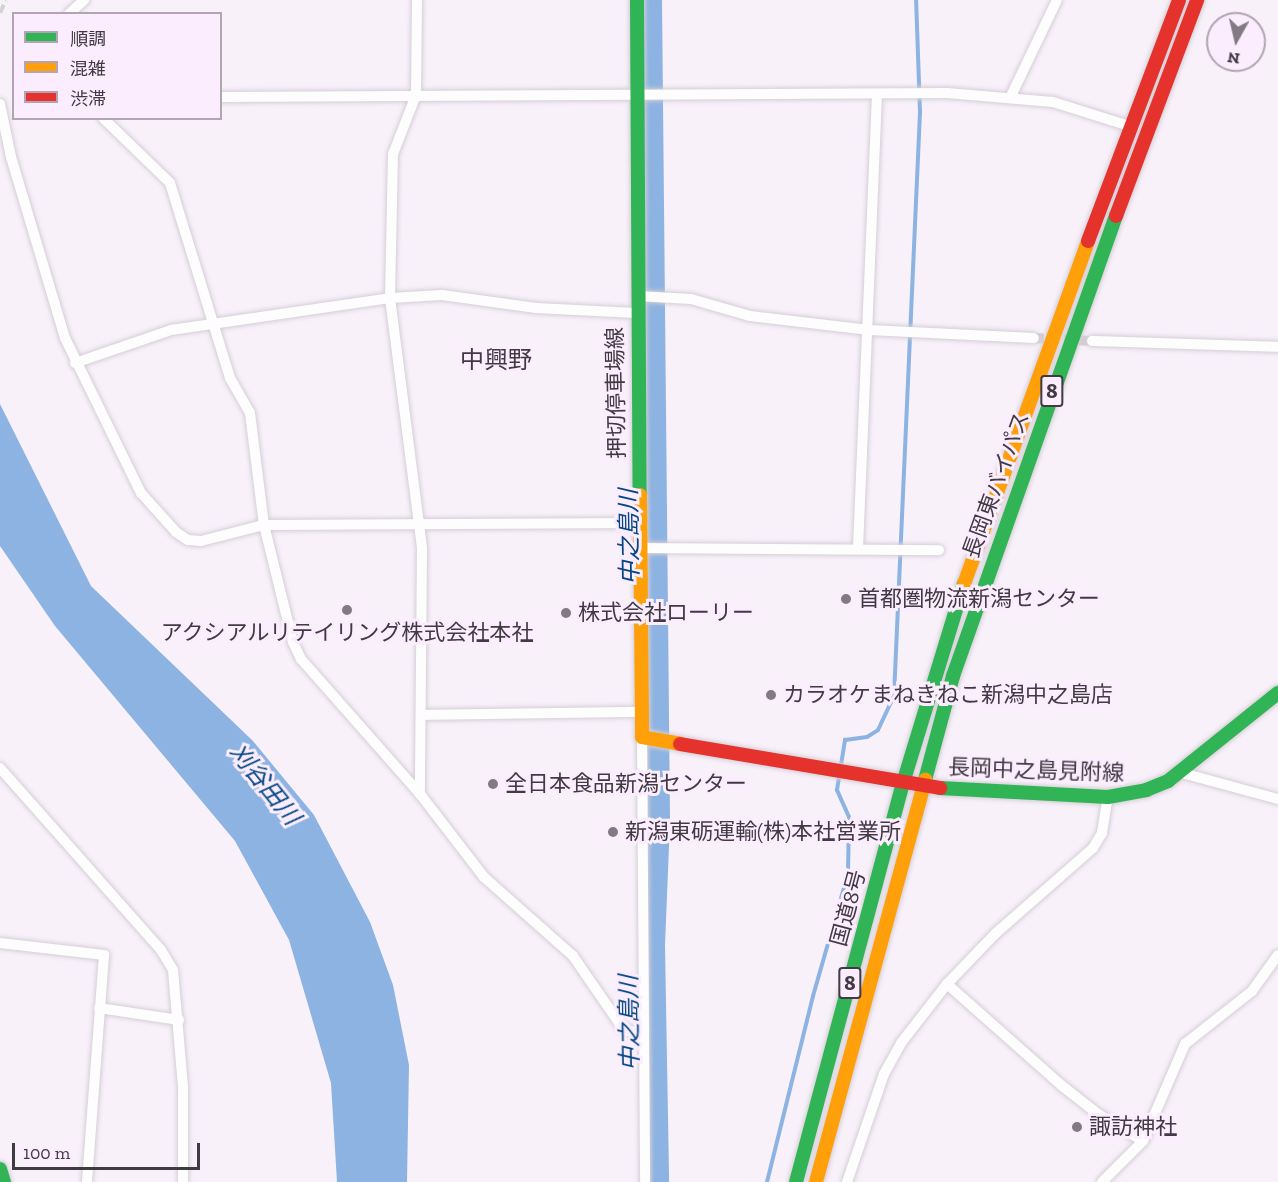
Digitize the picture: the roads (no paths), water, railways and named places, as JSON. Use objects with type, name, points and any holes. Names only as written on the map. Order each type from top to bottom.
[{"type":"main road","name":"押切停車場線","points":[[637,0],[641,96],[636,313],[642,737]]},
{"type":"main road","name":"長岡東バイパス","points":[[903,783],[981,536],[1129,126],[1179,0]]},
{"type":"main road","name":"長岡東バイパス","points":[[922,787],[986,573],[1197,0]]},
{"type":"main road","name":"長岡中之島見附線","points":[[903,783],[922,787],[1108,797],[1146,790],[1182,773],[1278,693]]},
{"type":"main road","points":[[642,737],[903,783]]},
{"type":"main road","name":"国道8号","points":[[796,1182],[903,783]]},
{"type":"main road","name":"国道8号","points":[[816,1182],[922,787]]},
{"type":"main road","points":[[0,1168],[4,1182]]},
{"type":"street","points":[[71,12],[84,0]]},
{"type":"street","points":[[417,0],[416,95],[393,154],[390,298],[422,548],[420,794]]},
{"type":"street","points":[[1011,96],[1057,0]]},
{"type":"street","points":[[222,97],[416,95],[659,97],[877,94],[1011,96],[1053,102],[1129,126]]},
{"type":"street","points":[[858,548],[869,330],[877,94]]},
{"type":"street","points":[[0,104],[28,217],[75,363],[141,493],[162,521],[188,540],[201,541],[264,525],[418,526],[639,523]]},
{"type":"street","points":[[105,120],[170,183],[230,378],[250,413],[264,525],[292,642],[301,659],[420,794],[484,876],[573,956],[624,1030],[644,1034]]},
{"type":"street","points":[[75,363],[171,330],[390,298],[442,295],[536,308],[636,313]]},
{"type":"street","points":[[637,296],[691,299],[750,316],[869,330],[1034,338]]},
{"type":"street","points":[[1092,341],[1278,347]]},
{"type":"street","points":[[639,548],[939,550]]},
{"type":"street","points":[[421,715],[640,712]]},
{"type":"street","points":[[642,737],[645,1182]]},
{"type":"street","points":[[0,768],[161,950],[173,970],[179,1020],[183,1182]]},
{"type":"street","points":[[1182,773],[1278,798]]},
{"type":"street","points":[[847,1182],[884,1074],[901,1043],[947,984],[996,933],[1093,848],[1102,833],[1108,797]]},
{"type":"street","points":[[0,943],[104,955],[87,1182]]},
{"type":"street","points":[[1102,1182],[1143,1141],[1185,1044],[1252,991],[1278,955]]},
{"type":"street","points":[[947,984],[1061,1085],[1098,1114],[1143,1141]]},
{"type":"street","points":[[99,1008],[179,1020]]},
{"type":"water","name":"刈谷田川","points":[[0,404],[91,586],[253,741],[314,815],[370,922],[393,985],[409,1065],[407,1182],[337,1182],[331,1083],[289,940],[235,841],[55,626],[0,546]]},
{"type":"waterway","name":"中之島川","points":[[651,0],[659,821],[654,945],[658,1182]]},
{"type":"waterway","points":[[767,1182],[813,996],[848,874],[849,817],[837,790],[845,740],[867,737],[878,730],[894,696],[920,112],[916,0]]},
{"type":"tunnel","points":[[1034,338],[1092,341]]},
{"type":"railway","points":[[0,13],[6,0]]},
{"type":"place","name":"首都圏物流新潟センター","points":[[846,599]]},
{"type":"place","name":"アクシアルリテイリング株式会社本社","points":[[347,610]]},
{"type":"place","name":"株式会社ローリー","points":[[566,613]]},
{"type":"place","name":"カラオケまねきねこ新潟中之島店","points":[[771,695]]},
{"type":"place","name":"全日本食品新潟センター","points":[[493,784]]},
{"type":"place","name":"新潟東砺運輸(株)本社営業所","points":[[613,832]]},
{"type":"place","name":"諏訪神社","points":[[1077,1127]]},
{"type":"district","name":"中興野","points":[[496,360]]}]
